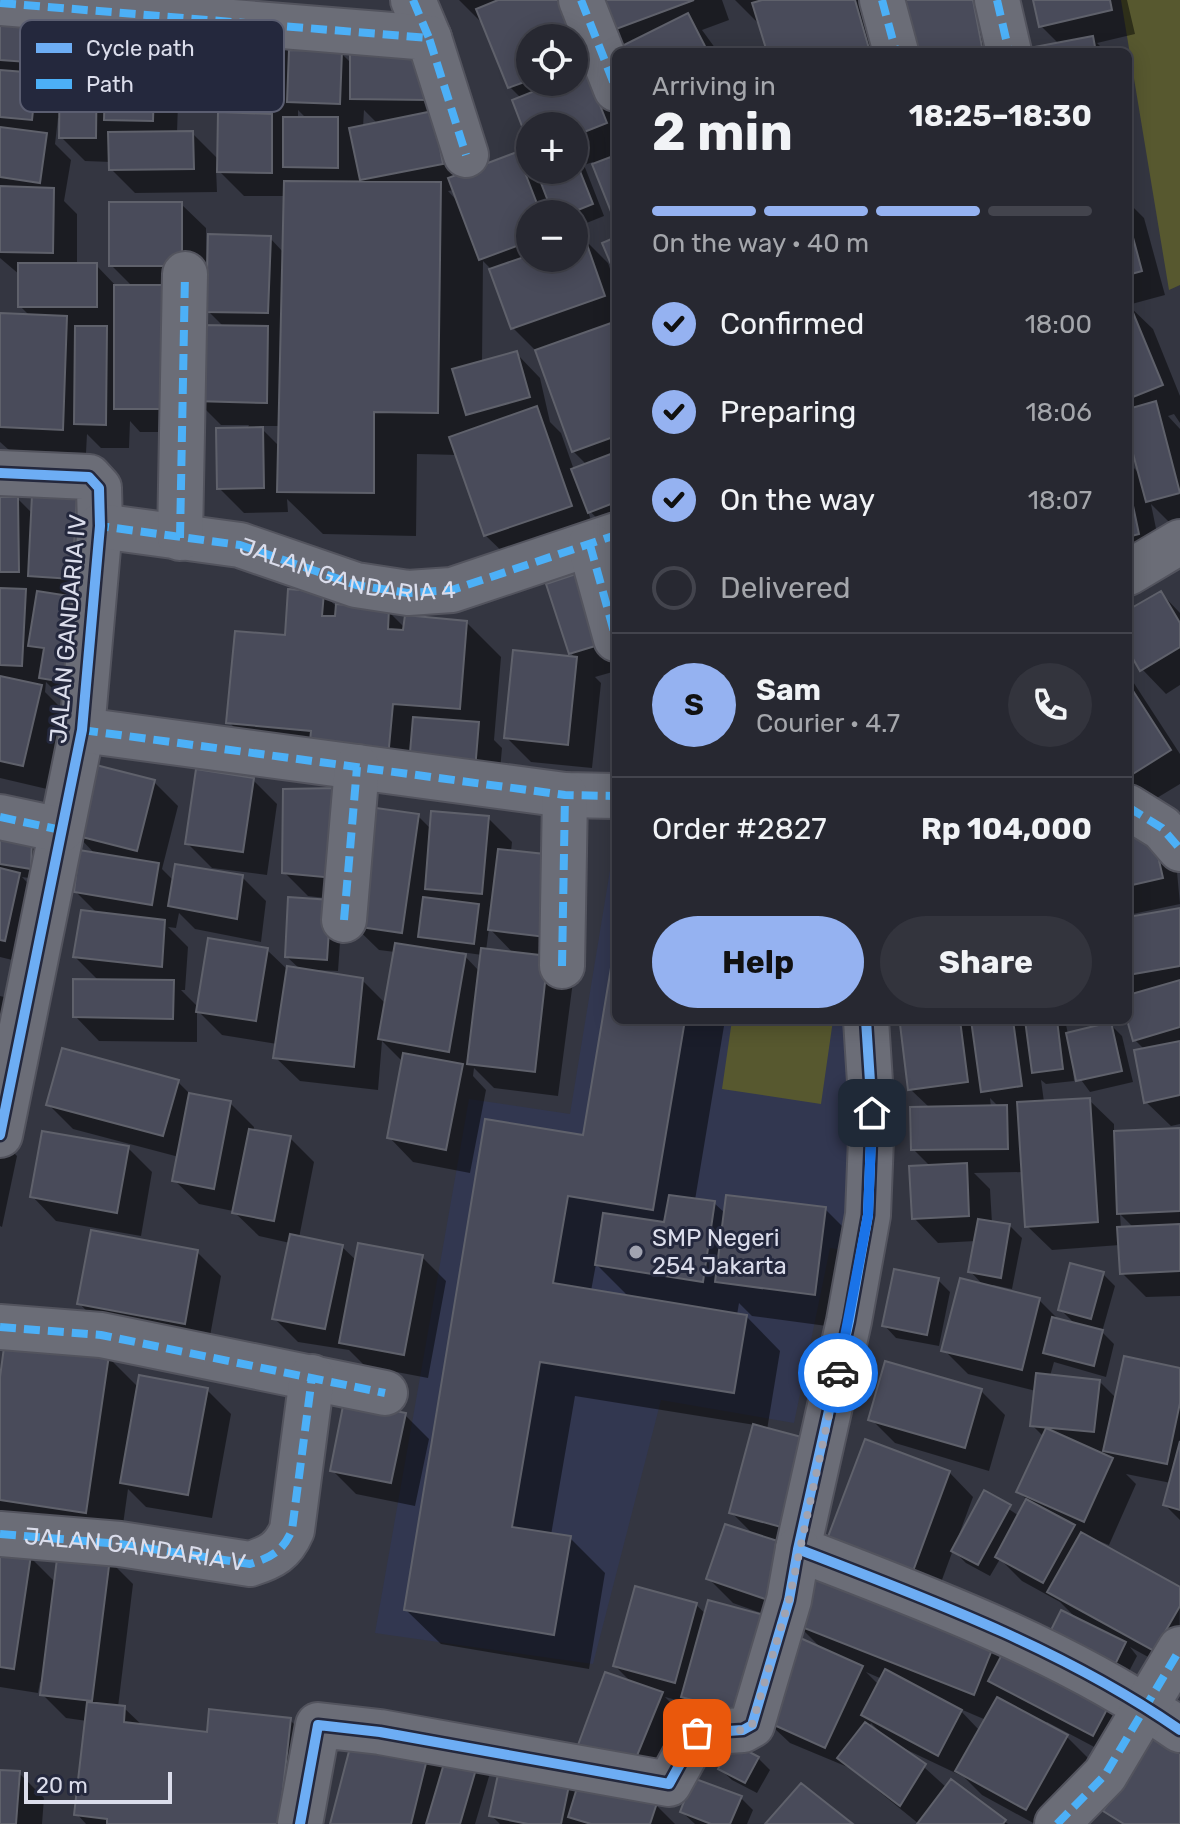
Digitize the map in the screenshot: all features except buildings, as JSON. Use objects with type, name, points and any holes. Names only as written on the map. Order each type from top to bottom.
[{"type":"street","points":[[581,0],[612,79]]},
{"type":"street","points":[[882,0],[895,48]]},
{"type":"street","points":[[997,0],[1008,48]]},
{"type":"street","points":[[0,3],[421,19],[466,155]]},
{"type":"street","points":[[180,538],[185,274]]},
{"type":"street","name":"JALAN GANDARIA IV","points":[[0,473],[89,477],[99,488],[100,526],[82,730],[0,1135]]},
{"type":"street","name":"JALAN GANDARIA 4","points":[[100,526],[240,545],[356,585],[408,593],[452,590],[605,539]]},
{"type":"street","points":[[605,539],[612,603]]},
{"type":"street","points":[[1132,571],[1180,542]]},
{"type":"street","points":[[82,730],[565,795],[612,796]]},
{"type":"street","points":[[344,920],[357,767]]},
{"type":"street","points":[[562,966],[565,795]]},
{"type":"street","points":[[1132,809],[1162,828],[1180,849]]},
{"type":"street","points":[[0,817],[61,830]]},
{"type":"street","points":[[300,1824],[318,1725],[380,1732],[669,1784],[699,1731],[743,1730],[752,1725],[789,1600],[849,1321],[868,1215],[872,1113],[866,1024]]},
{"type":"street","points":[[0,1327],[101,1335],[385,1393]]},
{"type":"street","name":"JALAN GANDARIA V","points":[[0,1534],[120,1544],[250,1564],[268,1559],[284,1548],[292,1530],[312,1377]]},
{"type":"street","points":[[798,1549],[940,1604],[1163,1718]]},
{"type":"street","points":[[1057,1824],[1163,1718],[1180,1649]]},
{"type":"shaded area","name":"SMP Negeri 254 Jakarta","points":[[612,858],[612,1024],[881,1024],[881,1256],[830,1248],[794,1423],[661,1400],[593,1664],[375,1633],[469,1099],[570,1114]]},
{"type":"green space","points":[[1121,0],[1180,0],[1180,285],[1169,290],[1132,66],[1132,48],[1129,48]]},
{"type":"green space","points":[[731,1024],[832,1024],[821,1104],[722,1089]]},
{"type":"marked path","points":[[413,0],[429,38]]},
{"type":"marked path","points":[[581,0],[612,79]]},
{"type":"marked path","points":[[882,0],[895,48]]},
{"type":"marked path","points":[[997,0],[1008,48]]},
{"type":"marked path","points":[[0,3],[208,20]]},
{"type":"marked path","points":[[284,26],[429,38],[466,155]]},
{"type":"marked path","points":[[180,538],[185,274]]},
{"type":"marked path","points":[[100,519],[100,526],[240,545],[356,585],[408,593],[452,590],[612,536]]},
{"type":"marked path","points":[[590,545],[612,625]]},
{"type":"marked path","points":[[82,730],[565,795],[612,796]]},
{"type":"marked path","points":[[344,920],[357,767]]},
{"type":"marked path","points":[[562,966],[565,795]]},
{"type":"marked path","points":[[1132,809],[1162,828],[1180,849]]},
{"type":"marked path","points":[[0,817],[61,830]]},
{"type":"marked path","points":[[0,1327],[101,1335],[385,1393]]},
{"type":"marked path","points":[[0,1534],[120,1544],[250,1564],[271,1556],[281,1548],[292,1530],[312,1377]]},
{"type":"marked path","points":[[1057,1824],[1105,1775],[1180,1649]]},
{"type":"cycle path","points":[[0,473],[89,477],[99,488],[100,526],[82,730],[0,1135]]},
{"type":"cycle path","points":[[866,1024],[872,1113],[868,1215],[849,1321],[798,1549],[995,1628],[1090,1675],[1180,1730]]},
{"type":"cycle path","points":[[300,1824],[318,1725],[380,1732],[669,1784],[697,1733],[743,1730],[752,1725],[789,1600],[798,1549]]},
{"type":"way so far","points":[[697,1733],[701,1730],[743,1730],[752,1725],[789,1600],[838,1373]]},
{"type":"place","name":"SMP Negeri 254 Jakarta","points":[[636,1252]]},
{"type":"route","points":[[838,1373],[868,1215],[872,1113]]}]
